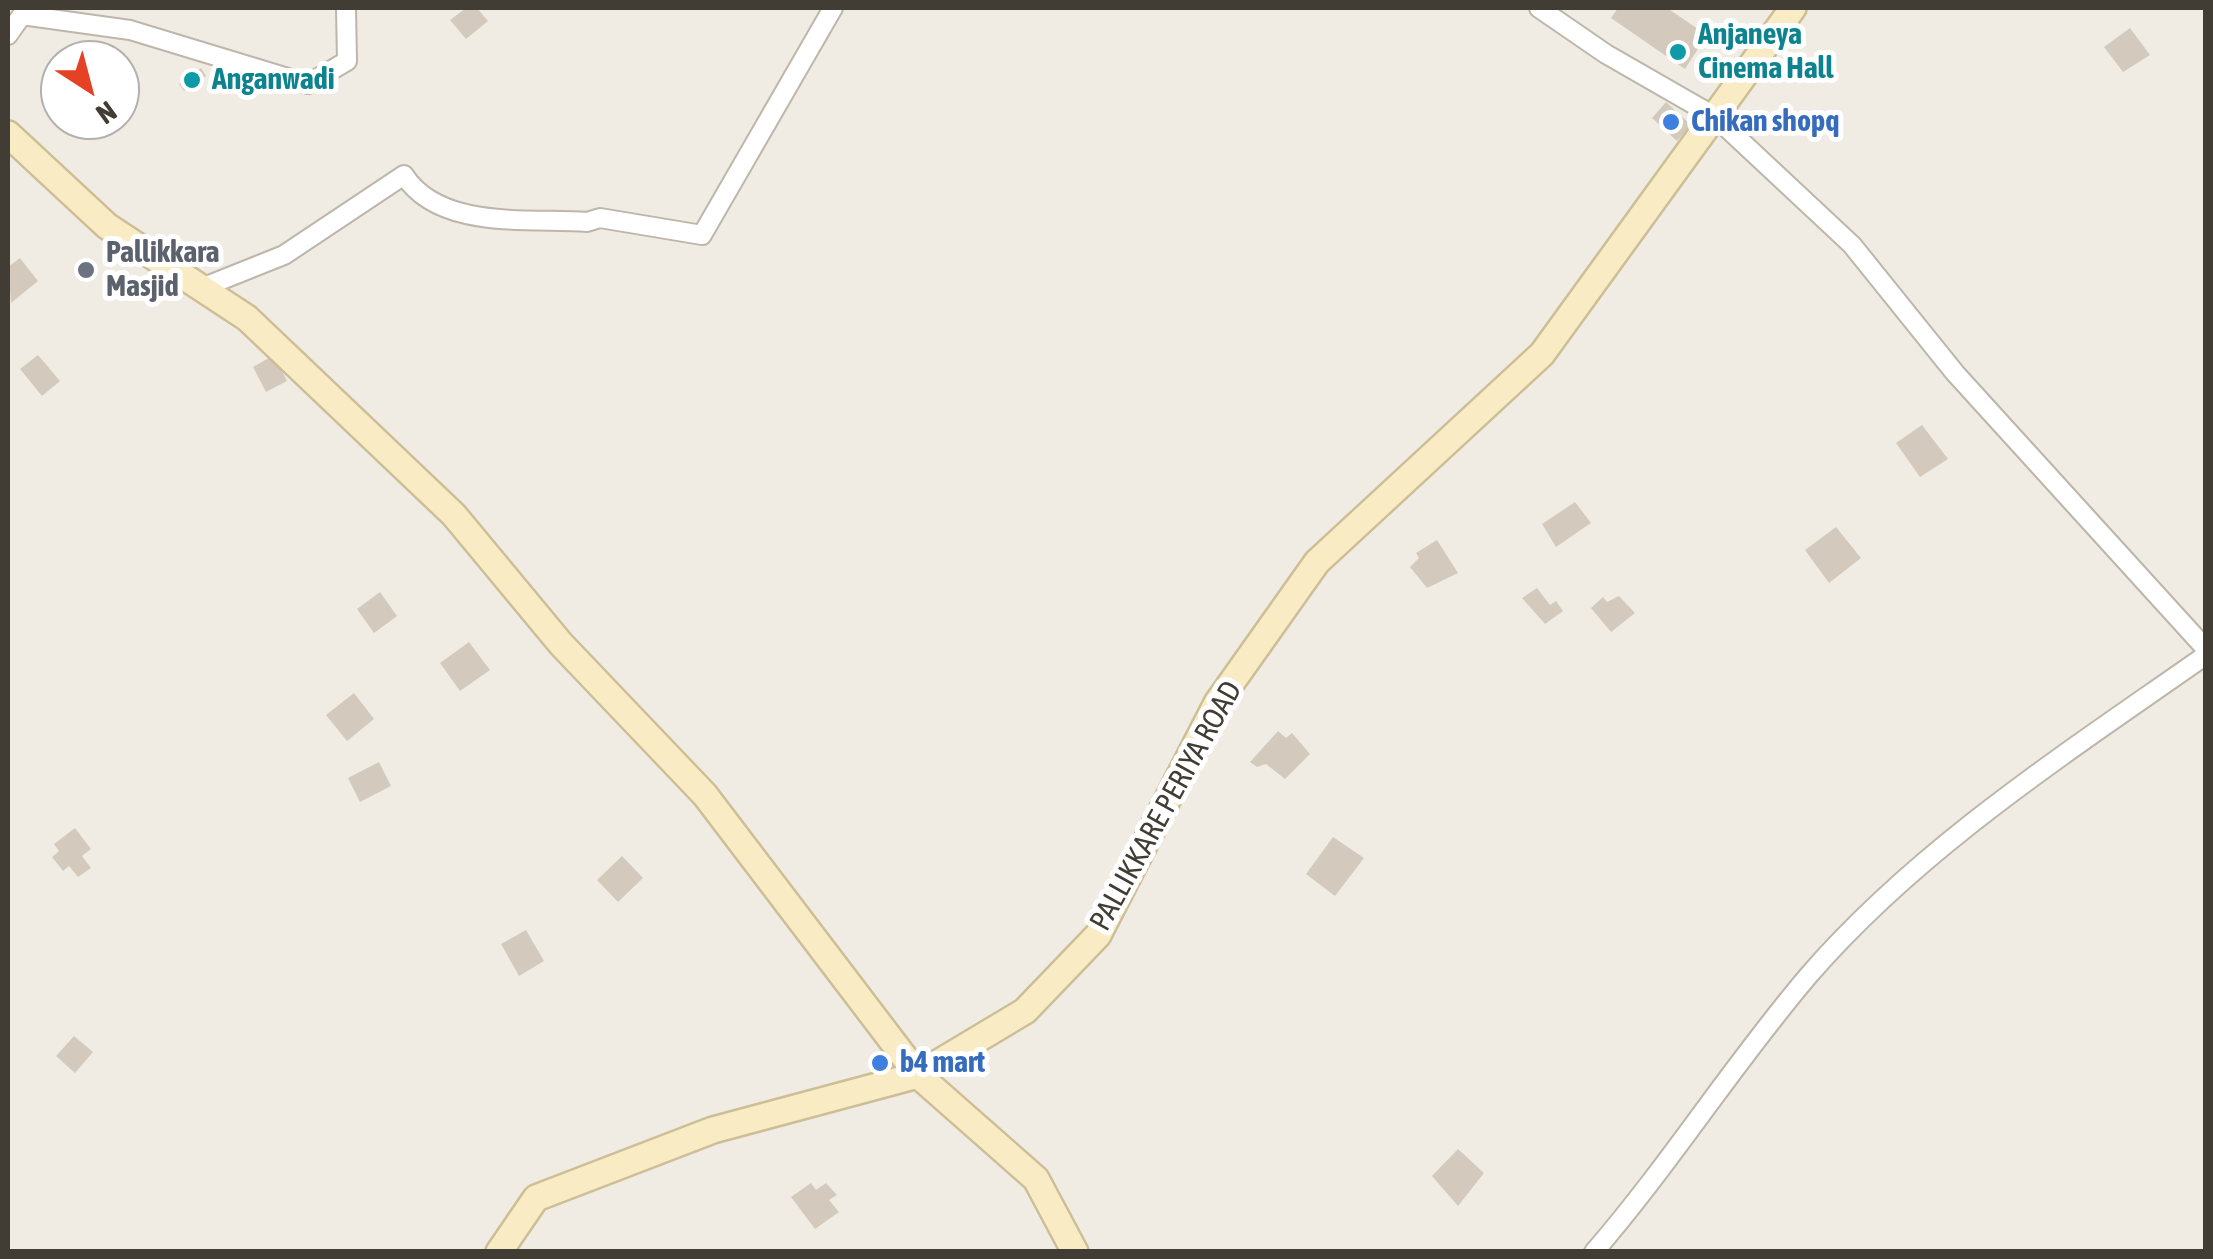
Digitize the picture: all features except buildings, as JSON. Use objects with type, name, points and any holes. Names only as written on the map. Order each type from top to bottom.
[{"type":"main road","name":"PALLIKKARE PERIYA ROAD","points":[[499,1252],[536,1198],[713,1130],[918,1074],[1025,1011],[1098,934],[1217,703],[1316,562],[1542,354],[1792,8]]},
{"type":"main road","points":[[8,134],[107,226],[247,318],[454,515],[562,644],[705,795],[918,1074],[1036,1179],[1074,1252]]},
{"type":"street","points":[[8,35],[22,15],[130,30],[308,84],[347,61],[346,8]]},
{"type":"street","points":[[199,288],[284,254],[404,175],[412,188],[449,213],[587,222],[600,218],[702,235],[832,8]]},
{"type":"street","points":[[1540,8],[1606,54],[1714,116],[1852,245],[1955,372],[2206,652],[1918,868],[1810,975],[1644,1195],[1594,1252]]},
{"type":"place","name":"Anjaneya Cinema Hall","points":[[1678,52]]},
{"type":"place","name":"Anganwadi","points":[[192,80]]},
{"type":"place","name":"Chikan shopq","points":[[1671,122]]},
{"type":"place","name":"Pallikkara Masjid","points":[[86,270]]},
{"type":"place","name":"b4 mart","points":[[880,1063]]}]
